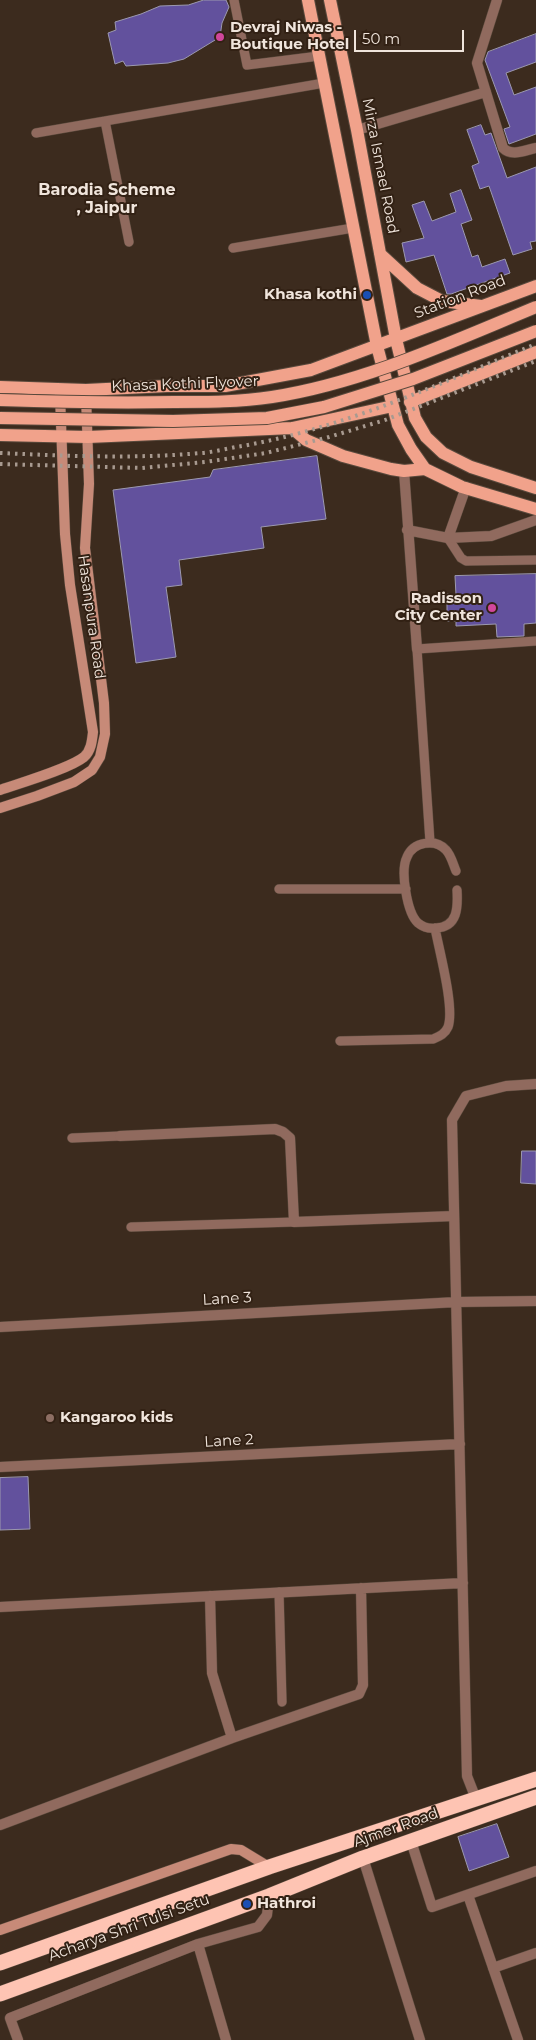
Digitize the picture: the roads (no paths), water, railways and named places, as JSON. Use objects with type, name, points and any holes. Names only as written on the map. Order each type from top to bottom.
[{"type":"highway","name":"Ajmer Road","points":[[269,1867],[536,1779]]},
{"type":"highway","name":"Ajmer Road","points":[[269,1896],[363,1858],[536,1797]]},
{"type":"highway","name":"Acharya Shri Tulsi Setu","points":[[0,1963],[240,1879],[269,1867]]},
{"type":"highway","name":"Acharya Shri Tulsi Setu","points":[[0,1994],[269,1896]]},
{"type":"main road","points":[[308,0],[377,346],[398,425],[411,449],[425,468],[466,488],[536,509]]},
{"type":"main road","name":"Mirza Ismael Road","points":[[330,0],[357,130],[396,339],[415,418],[426,438],[443,453],[471,467],[536,488]]},
{"type":"main road","points":[[380,254],[417,288],[442,301],[482,306]]},
{"type":"main road","name":"Station Road","points":[[377,346],[536,286]]},
{"type":"main road","name":"Khasa Kothi Flyover","points":[[0,400],[153,403],[227,402],[273,397],[347,380],[435,348],[536,307]]},
{"type":"main road","points":[[0,418],[173,421],[267,418],[324,407],[413,379],[536,331]]},
{"type":"main road","points":[[0,387],[86,390],[167,386],[225,386],[311,370],[377,346]]},
{"type":"main road","points":[[410,402],[536,352]]},
{"type":"main road","points":[[0,434],[88,437],[292,428],[393,406]]},
{"type":"main road","points":[[292,428],[306,440],[343,456],[404,471],[425,468]]},
{"type":"street","points":[[497,0],[477,62],[502,148],[506,152],[512,153],[536,148]]},
{"type":"street","points":[[357,130],[486,92]]},
{"type":"street","name":"Hasanpura Road","points":[[0,790],[67,765],[84,756],[91,746],[93,732],[70,585],[65,534],[59,389]]},
{"type":"street","name":"Hasanpura Road","points":[[0,808],[74,782],[92,770],[100,758],[105,734],[104,703],[85,548],[89,484],[86,390]]},
{"type":"street","points":[[404,471],[416,649]]},
{"type":"street","points":[[448,538],[466,488]]},
{"type":"street","points":[[407,530],[448,538],[491,536],[536,520]]},
{"type":"street","points":[[476,1799],[468,1776],[452,1120],[466,1096],[506,1086],[536,1084]]},
{"type":"street","points":[[120,1136],[265,1129],[275,1129],[283,1132],[290,1138],[294,1222],[454,1216]]},
{"type":"street","name":"Lane 3","points":[[0,1328],[457,1302],[536,1301]]},
{"type":"street","name":"Lane 2","points":[[0,1467],[460,1444]]},
{"type":"street","points":[[0,1607],[463,1583]]},
{"type":"street","points":[[0,1825],[232,1738],[359,1694],[363,1685],[361,1588]]},
{"type":"street","points":[[210,1596],[212,1673],[232,1738]]},
{"type":"street","points":[[411,1841],[432,1907],[536,1872]]},
{"type":"street","points":[[0,1930],[231,1849],[241,1850],[269,1867]]},
{"type":"street","points":[[363,1858],[420,2040]]},
{"type":"street","points":[[468,1895],[518,2040]]},
{"type":"street","points":[[18,2040],[10,2018],[198,1944],[258,1927],[267,1915],[269,1896]]},
{"type":"street","points":[[198,1944],[226,2040]]},
{"type":"street","points":[[493,1968],[536,1953]]},
{"type":"lane","points":[[234,0],[247,66],[319,56]]},
{"type":"lane","points":[[36,134],[324,83]]},
{"type":"lane","points":[[105,121],[129,242]]},
{"type":"lane","points":[[234,248],[353,228]]},
{"type":"lane","points":[[448,538],[460,558],[466,561],[536,560]]},
{"type":"lane","points":[[430,842],[416,649],[536,641]]},
{"type":"lane","points":[[456,871],[446,850],[430,842],[413,848],[407,856],[404,865],[408,905],[415,920],[428,928],[449,924],[454,920],[458,904],[457,890]]},
{"type":"lane","points":[[279,889],[406,889]]},
{"type":"lane","points":[[340,1041],[433,1039],[446,1031],[449,1025],[449,1003],[435,928]]},
{"type":"lane","points":[[72,1138],[120,1136]]},
{"type":"lane","points":[[131,1227],[294,1222]]},
{"type":"lane","points":[[278,1592],[282,1702]]},
{"type":"railway","points":[[0,453],[75,456],[151,456],[206,452],[242,446],[318,428],[355,416],[428,389],[536,344]]},
{"type":"railway","points":[[0,464],[142,468],[205,462],[266,453],[385,420],[536,361]]},
{"type":"place","name":"Devraj Niwas - Boutique Hotel","points":[[220,37]]},
{"type":"place","name":"Khasa kothi","points":[[367,295]]},
{"type":"place","name":"Radisson City Center","points":[[492,608]]},
{"type":"place","name":"Kangaroo kids","points":[[50,1418]]},
{"type":"place","name":"Hathroi","points":[[247,1904]]},
{"type":"district","name":"Barodia Scheme , Jaipur","points":[[107,199]]}]
